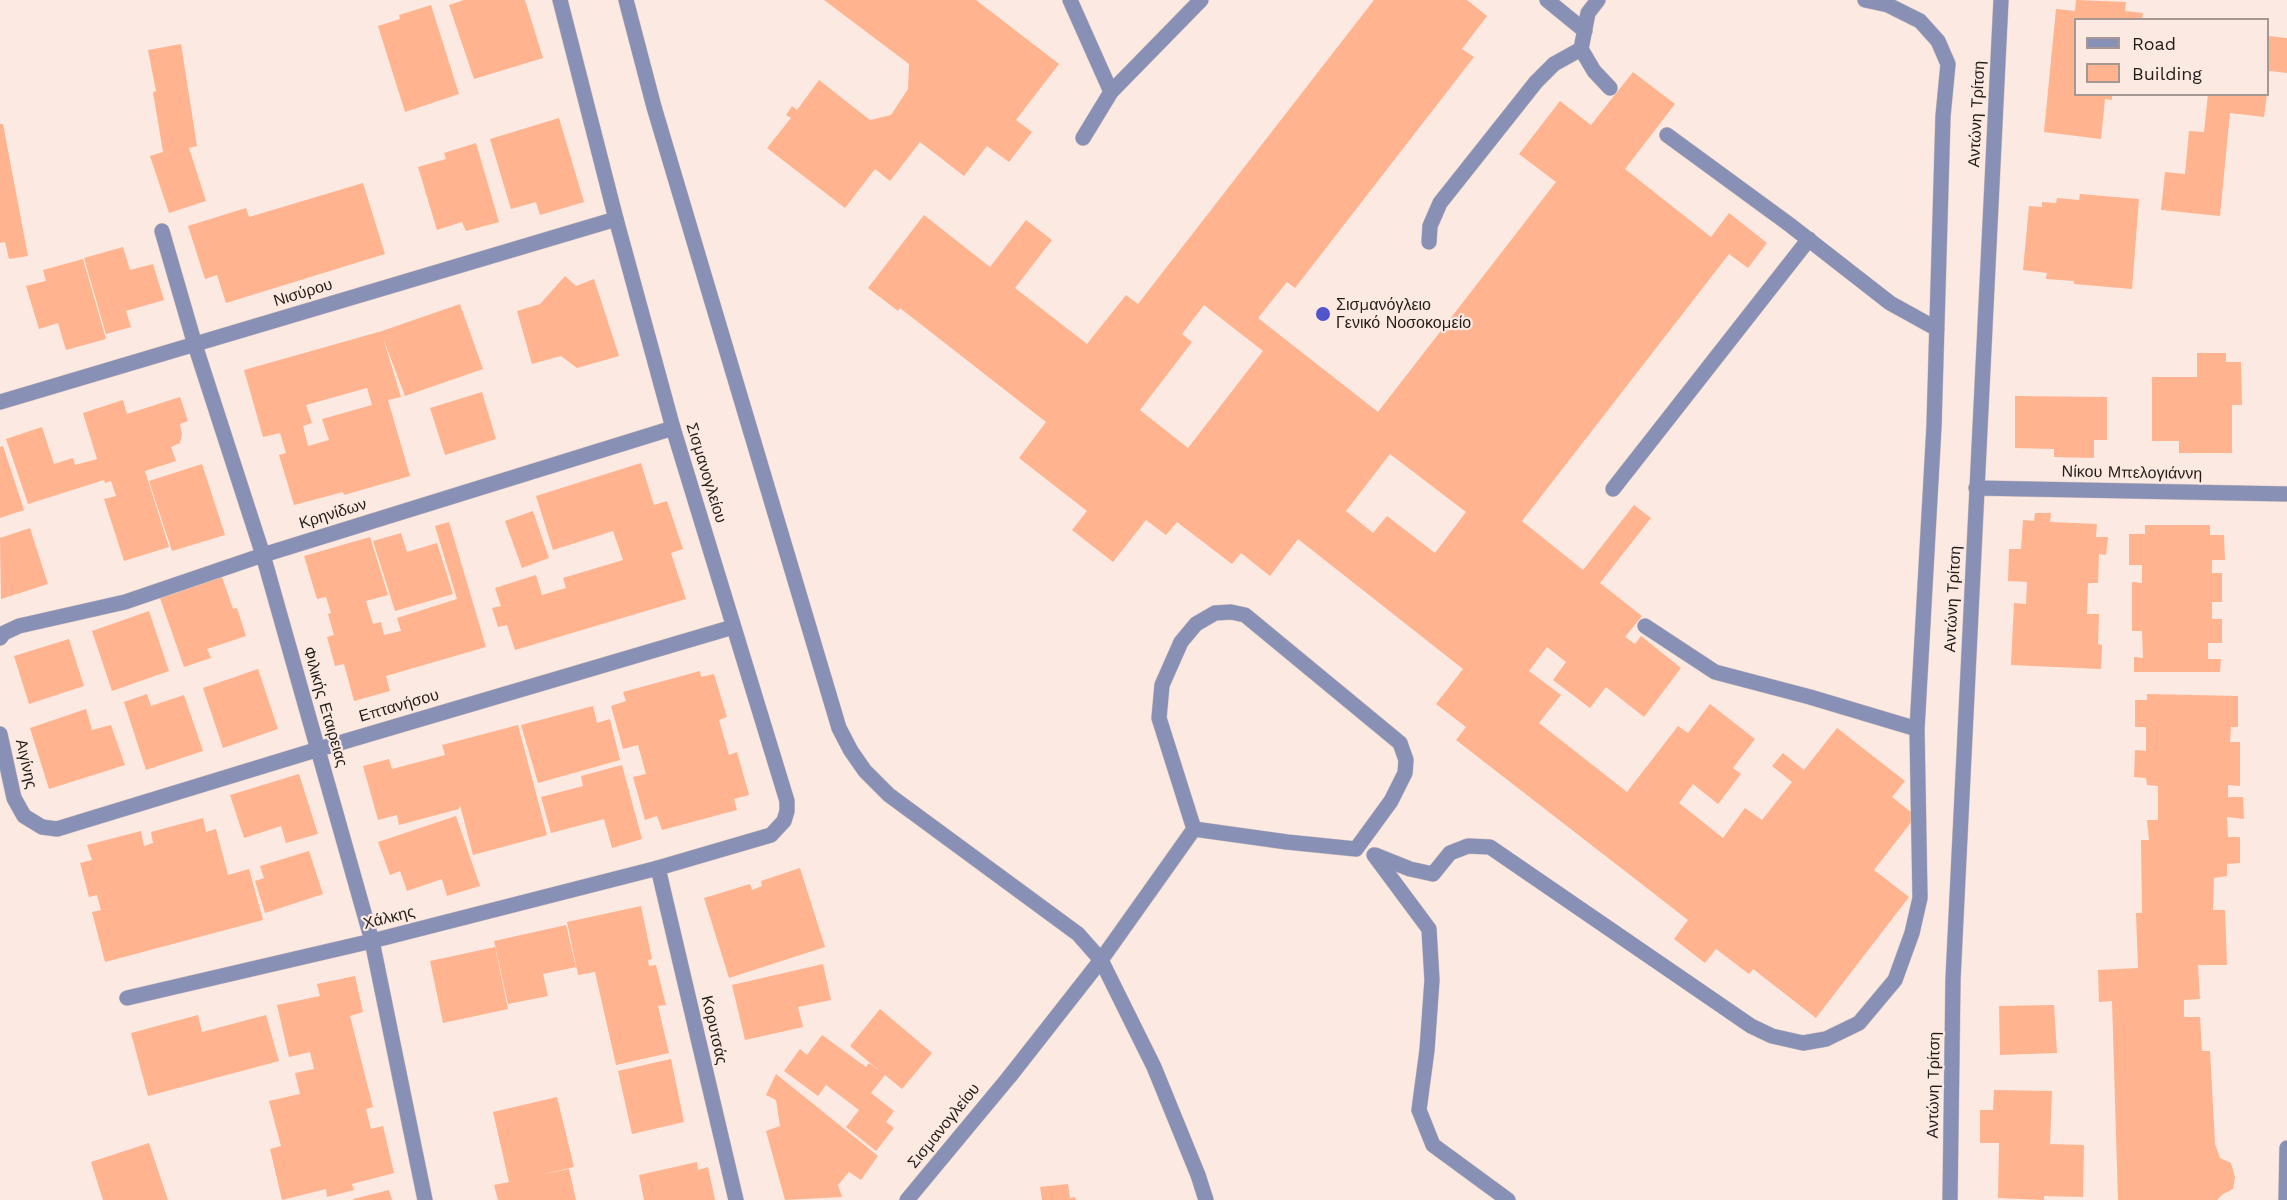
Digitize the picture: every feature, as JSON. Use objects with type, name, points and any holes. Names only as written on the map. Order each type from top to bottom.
[{"type":"street","name":"Σισμανογλείου","points":[[560,0],[673,428],[787,801],[784,821],[771,835],[658,868]]},
{"type":"street","points":[[626,0],[654,107],[843,736],[865,771],[889,795],[1078,934],[1101,960],[1154,1067],[1206,1200]]},
{"type":"street","points":[[1070,0],[1111,92]]},
{"type":"street","points":[[1083,138],[1111,92],[1201,0]]},
{"type":"street","points":[[1547,0],[1584,31]]},
{"type":"street","points":[[1598,0],[1588,13],[1581,49],[1594,72],[1610,88]]},
{"type":"street","points":[[1356,849],[1391,801],[1405,773],[1406,760],[1400,743],[1245,615],[1232,612],[1215,613],[1196,624],[1181,642],[1162,685],[1159,718],[1194,829],[1356,849],[1410,869],[1433,874],[1450,853],[1468,846],[1490,847],[1751,1026],[1772,1036],[1803,1043],[1826,1039],[1859,1023],[1895,980],[1912,933],[1920,898],[1917,729],[1934,426],[1943,116],[1948,64],[1938,41],[1920,21],[1888,5],[1865,0]]},
{"type":"street","name":"Αντώνη Τρίτση","points":[[1950,1200],[1953,980],[2001,0]]},
{"type":"street","points":[[1430,242],[1430,226],[1440,203],[1536,82],[1554,64],[1581,49]]},
{"type":"street","points":[[1667,135],[1809,239],[1890,303],[1937,329]]},
{"type":"street","name":"Νισύρου","points":[[0,402],[616,219]]},
{"type":"street","name":"Φιλικής Εταιρειας","points":[[162,231],[195,345],[263,555],[372,942],[425,1200]]},
{"type":"street","points":[[1613,489],[1809,239]]},
{"type":"street","name":"Κρηνίδων","points":[[2,635],[20,626],[125,602],[263,555],[673,428]]},
{"type":"street","name":"Νίκου Μπελογιάννη","points":[[1976,488],[2287,494]]},
{"type":"street","points":[[1645,626],[1715,672],[1917,729]]},
{"type":"street","name":"Επτανήσου","points":[[42,827],[57,829],[733,627]]},
{"type":"street","name":"Αιγίνης","points":[[0,734],[14,798],[24,816],[42,827]]},
{"type":"street","name":"Σισμανογλείου","points":[[907,1200],[1010,1076],[1101,960],[1194,829]]},
{"type":"street","points":[[1375,855],[1429,929],[1432,980],[1427,1050],[1419,1110],[1433,1145],[1508,1200]]},
{"type":"street","name":"Χάλκης","points":[[127,998],[372,942],[658,868]]},
{"type":"street","name":"Κορυτσάς","points":[[658,868],[736,1200]]},
{"type":"street","points":[[2286,1200],[2287,1148]]},
{"type":"building","points":[[464,0],[525,0],[543,58],[474,79],[449,5]]},
{"type":"building","points":[[824,0],[976,0],[1059,64],[1016,120],[1032,132],[1009,162],[987,146],[964,176],[920,142],[890,181],[875,169],[845,208],[767,148],[791,118],[786,115],[792,106],[797,110],[819,80],[870,120],[891,115],[908,89],[909,64]]},
{"type":"building","points":[[1374,0],[1467,0],[1487,16],[1462,49],[1474,57],[1295,288],[1287,282],[1258,318],[1378,412],[1556,182],[1519,154],[1560,101],[1591,125],[1633,72],[1675,104],[1625,169],[1711,237],[1729,213],[1767,243],[1748,268],[1729,254],[1522,521],[1583,570],[1634,505],[1651,518],[1600,583],[1642,616],[1625,637],[1635,644],[1641,636],[1681,668],[1644,717],[1606,687],[1590,708],[1553,680],[1566,662],[1547,647],[1529,671],[1561,695],[1539,723],[1627,792],[1678,726],[1688,733],[1710,704],[1755,739],[1733,768],[1741,774],[1718,804],[1693,784],[1679,803],[1723,838],[1745,808],[1762,820],[1792,782],[1772,766],[1783,753],[1804,770],[1837,728],[1905,781],[1892,797],[1916,816],[1874,870],[1909,897],[1816,1018],[1753,969],[1749,974],[1716,949],[1705,963],[1674,939],[1688,920],[1456,740],[1466,727],[1436,704],[1463,669],[1298,539],[1270,576],[1241,553],[1232,564],[1177,522],[1166,535],[1146,520],[1113,562],[1072,530],[1087,511],[1019,458],[1046,422],[900,308],[898,311],[868,288],[924,215],[990,267],[1026,220],[1052,240],[1015,288],[1087,344],[1126,295],[1138,304]],"holes":[[[1204,305],[1263,351],[1188,448],[1140,410],[1192,342],[1182,334]],[[1390,454],[1466,512],[1435,553],[1387,516],[1373,533],[1346,511]]]},
{"type":"building","points":[[2076,0],[2126,2],[2125,11],[2143,13],[2142,18],[2074,18],[2074,96],[2112,96],[2112,100],[2105,99],[2101,139],[2044,132],[2056,9],[2075,11]]},
{"type":"building","points":[[431,5],[459,94],[405,112],[378,26],[400,19],[399,15]]},
{"type":"building","points":[[2269,36],[2287,38],[2287,73],[2270,71],[2269,73]]},
{"type":"building","points":[[181,44],[197,146],[189,148],[206,201],[169,213],[150,156],[163,152],[153,92],[156,91],[148,50]]},
{"type":"building","points":[[2208,96],[2267,96],[2264,117],[2230,113],[2220,216],[2161,210],[2165,172],[2185,174],[2189,131],[2204,132]]},
{"type":"building","points":[[559,118],[584,202],[540,215],[536,202],[511,209],[490,139]]},
{"type":"building","points":[[0,124],[3,124],[28,256],[9,259],[5,242],[0,243]]},
{"type":"building","points":[[476,143],[499,222],[466,231],[462,222],[437,230],[418,167],[446,159],[444,153]]},
{"type":"building","points":[[363,183],[385,254],[226,303],[217,275],[205,279],[188,226],[246,208],[249,217]]},
{"type":"building","points":[[2080,194],[2139,199],[2132,289],[2074,284],[2074,281],[2046,279],[2047,273],[2023,270],[2029,206],[2042,207],[2042,202],[2056,203],[2057,198],[2079,200]]},
{"type":"building","points":[[123,247],[130,270],[153,264],[164,300],[126,311],[131,327],[106,334],[84,258]]},
{"type":"building","points":[[83,259],[106,339],[66,350],[58,323],[39,329],[26,286],[46,281],[43,270]]},
{"type":"building","points":[[565,276],[576,286],[594,279],[619,356],[577,368],[561,356],[532,364],[517,311],[540,304]]},
{"type":"building","points":[[460,304],[483,369],[405,396],[383,338],[401,397],[388,400],[410,476],[344,495],[343,492],[294,505],[279,455],[286,453],[280,433],[263,437],[244,370],[382,331]],"holes":[[[367,388],[372,405],[322,419],[329,440],[308,446],[303,426],[312,423],[306,405]]]},
{"type":"building","points":[[2197,353],[2226,353],[2226,362],[2241,362],[2242,405],[2232,405],[2232,453],[2179,453],[2179,441],[2152,441],[2152,377],[2197,377]]},
{"type":"building","points":[[482,392],[496,439],[445,455],[430,408]]},
{"type":"building","points":[[2015,396],[2107,397],[2107,440],[2094,440],[2094,458],[2054,457],[2054,449],[2015,448]]},
{"type":"building","points":[[180,397],[188,421],[180,424],[182,434],[180,443],[171,447],[176,461],[145,471],[169,547],[124,561],[104,499],[116,496],[111,481],[105,483],[104,480],[28,504],[6,439],[42,427],[54,464],[73,458],[75,465],[97,459],[83,413],[123,400],[127,414]]},
{"type":"building","points":[[3,446],[24,510],[0,518],[0,447]]},
{"type":"building","points":[[641,463],[654,505],[667,501],[683,549],[671,553],[686,599],[515,650],[507,625],[498,627],[492,608],[501,606],[495,588],[536,575],[542,595],[566,588],[563,578],[623,560],[613,531],[553,550],[536,496]]},
{"type":"building","points":[[202,464],[225,535],[172,551],[149,481]]},
{"type":"building","points":[[533,511],[549,558],[522,568],[505,521]]},
{"type":"building","points":[[2035,513],[2051,513],[2050,522],[2097,524],[2096,537],[2108,537],[2106,555],[2099,554],[2098,583],[2088,583],[2087,614],[2099,614],[2098,644],[2102,645],[2101,669],[2011,665],[2014,603],[2026,604],[2027,582],[2008,581],[2009,549],[2021,549],[2023,520],[2034,521]]},
{"type":"building","points":[[449,522],[486,647],[386,676],[390,691],[354,701],[344,664],[335,666],[327,637],[334,635],[326,597],[317,599],[304,556],[370,537],[388,595],[366,601],[373,624],[381,622],[384,635],[401,631],[397,618],[457,599],[435,526]]},
{"type":"building","points":[[2145,525],[2210,525],[2210,535],[2224,535],[2225,560],[2212,560],[2212,573],[2222,573],[2222,602],[2212,602],[2212,619],[2222,619],[2222,643],[2208,643],[2208,659],[2221,659],[2220,672],[2134,672],[2134,657],[2143,658],[2142,631],[2132,631],[2132,582],[2142,583],[2142,565],[2129,565],[2129,534],[2145,534]]},
{"type":"building","points":[[30,528],[48,584],[1,599],[0,538]]},
{"type":"building","points":[[401,533],[407,552],[437,543],[453,594],[395,611],[373,541]]},
{"type":"building","points":[[222,577],[233,609],[237,608],[246,636],[207,649],[211,658],[184,667],[160,598]]},
{"type":"building","points":[[149,611],[169,671],[112,691],[92,631]]},
{"type":"building","points":[[69,639],[84,686],[29,704],[14,656]]},
{"type":"building","points":[[258,669],[278,729],[223,748],[203,688]]},
{"type":"building","points":[[700,671],[701,677],[714,674],[727,717],[719,720],[729,755],[737,752],[749,795],[734,799],[737,810],[662,830],[657,816],[645,820],[633,777],[646,774],[638,745],[623,749],[611,706],[626,701],[623,692]]},
{"type":"building","points":[[147,694],[151,706],[184,695],[203,751],[146,770],[124,702]]},
{"type":"building","points":[[2147,694],[2238,696],[2238,727],[2231,727],[2230,742],[2240,742],[2240,786],[2228,785],[2228,797],[2243,797],[2244,819],[2227,817],[2228,837],[2240,837],[2240,863],[2227,864],[2227,876],[2214,878],[2213,910],[2225,910],[2227,965],[2198,965],[2200,999],[2184,1000],[2184,1017],[2200,1017],[2202,1051],[2210,1051],[2215,1144],[2220,1158],[2231,1163],[2235,1177],[2233,1189],[2217,1200],[2118,1200],[2112,1001],[2099,1002],[2098,970],[2138,968],[2136,913],[2142,913],[2141,840],[2149,840],[2147,820],[2158,820],[2158,786],[2147,785],[2146,778],[2134,777],[2135,750],[2146,751],[2146,727],[2135,727],[2135,700],[2147,700]]},
{"type":"building","points":[[593,706],[597,723],[610,719],[620,760],[538,783],[521,725]]},
{"type":"building","points":[[86,709],[92,730],[111,725],[125,765],[49,789],[30,728]]},
{"type":"building","points":[[518,725],[547,835],[473,855],[460,805],[459,809],[399,825],[397,815],[378,820],[363,766],[389,759],[392,769],[445,755],[442,745]]},
{"type":"building","points":[[622,765],[642,839],[612,848],[604,819],[551,833],[541,797],[583,786],[581,776]]},
{"type":"building","points":[[299,774],[318,834],[286,843],[281,826],[244,838],[230,795]]},
{"type":"building","points":[[456,816],[480,886],[447,896],[442,879],[407,891],[400,871],[390,875],[378,842]]},
{"type":"building","points":[[203,818],[206,832],[216,829],[228,875],[249,869],[263,920],[105,962],[92,912],[101,910],[97,895],[89,897],[80,863],[92,860],[87,845],[141,831],[144,846],[153,843],[151,832]]},
{"type":"building","points":[[309,851],[323,894],[265,913],[255,881],[264,878],[260,866]]},
{"type":"building","points":[[800,868],[825,947],[729,978],[704,898],[750,884],[752,890],[762,886],[761,881]]},
{"type":"building","points":[[641,906],[652,959],[648,960],[649,966],[656,965],[666,1005],[658,1006],[669,1053],[616,1065],[595,972],[578,975],[567,922]]},
{"type":"building","points":[[566,925],[576,967],[543,974],[548,996],[508,1004],[494,941]]},
{"type":"building","points":[[495,947],[508,1009],[443,1023],[430,961]]},
{"type":"building","points":[[823,964],[831,1000],[798,1007],[803,1027],[745,1040],[732,985]]},
{"type":"building","points":[[355,976],[363,1012],[350,1016],[373,1107],[366,1109],[371,1129],[383,1126],[394,1173],[352,1184],[354,1190],[327,1197],[326,1189],[282,1200],[270,1149],[281,1146],[269,1101],[300,1094],[295,1073],[314,1069],[310,1052],[289,1057],[277,1005],[320,996],[317,984]]},
{"type":"building","points":[[2054,1005],[2057,1053],[2000,1055],[1999,1006]]},
{"type":"building","points":[[880,1009],[932,1053],[902,1089],[885,1075],[871,1093],[894,1111],[886,1122],[894,1128],[876,1151],[846,1127],[859,1110],[826,1085],[818,1096],[784,1071],[800,1049],[807,1055],[822,1035],[866,1067],[869,1063],[882,1073],[850,1046]]},
{"type":"building","points":[[198,1015],[202,1032],[266,1015],[279,1061],[148,1096],[131,1033]]},
{"type":"building","points":[[671,1059],[684,1122],[632,1134],[618,1071]]},
{"type":"building","points":[[776,1074],[878,1156],[861,1180],[849,1172],[838,1185],[842,1197],[785,1200],[766,1131],[780,1126],[776,1100],[766,1095]]},
{"type":"building","points":[[1994,1090],[2052,1091],[2050,1144],[2084,1145],[2083,1197],[2044,1196],[2044,1200],[1998,1198],[1999,1143],[1980,1143],[1980,1110],[1993,1110]]},
{"type":"building","points":[[557,1097],[574,1167],[540,1175],[569,1169],[576,1200],[498,1200],[494,1185],[509,1182],[493,1112]]},
{"type":"building","points":[[149,1143],[168,1200],[103,1200],[91,1162]]},
{"type":"building","points":[[697,1162],[698,1170],[708,1167],[715,1200],[644,1200],[639,1175]]},
{"type":"building","points":[[1068,1184],[1070,1198],[1075,1197],[1076,1200],[1042,1200],[1040,1187]]},
{"type":"building","points":[[389,1190],[392,1200],[353,1199]]},
{"type":"place","name":"Σισμανόγλειο Γενικό Νοσοκομείο","points":[[1323,314]]}]
